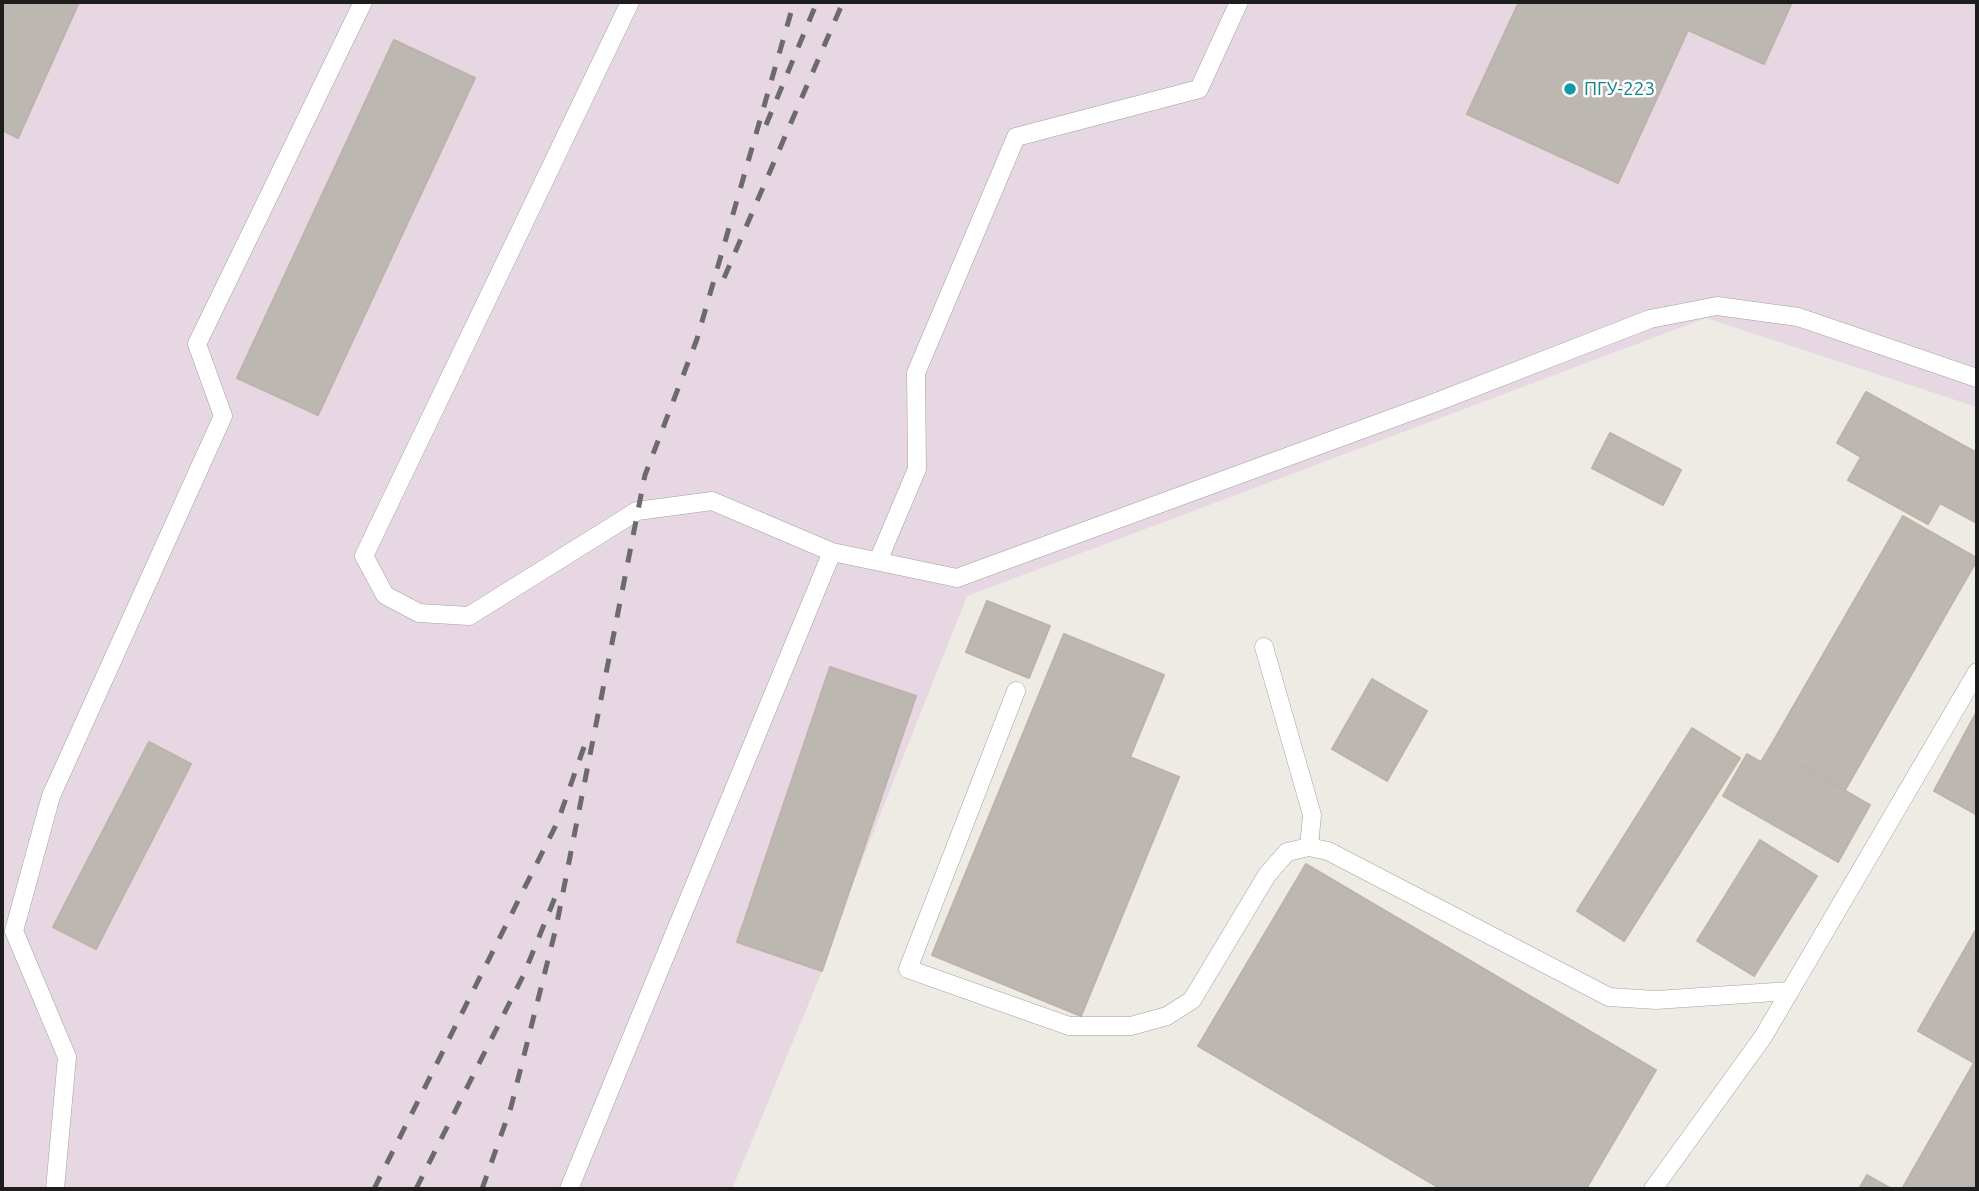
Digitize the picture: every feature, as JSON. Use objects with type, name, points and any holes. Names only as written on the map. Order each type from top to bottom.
[{"type":"lane","points":[[55,1189],[67,1057],[14,931],[51,796],[223,416],[197,344],[363,2]]},
{"type":"lane","points":[[630,2],[364,556],[385,595],[419,613],[469,616],[638,511],[712,501],[832,552],[957,578],[1434,403],[1650,319],[1717,306],[1798,317],[1977,378]]},
{"type":"lane","points":[[878,561],[917,469],[916,373],[1016,137],[1199,89],[1240,2]]},
{"type":"lane","points":[[569,1189],[832,552]]},
{"type":"lane","points":[[1264,647],[1312,815],[1309,847]]},
{"type":"lane","points":[[1653,1189],[1763,1037],[1977,672]]},
{"type":"lane","points":[[1016,691],[908,970],[1069,1026],[1131,1026],[1167,1016],[1192,1000],[1267,875],[1287,852],[1309,847],[1328,851],[1609,997],[1656,1000],[1790,991]]},
{"type":"shaded area","points":[[2,2],[1977,2],[1977,407],[1706,318],[967,596],[844,906],[822,971],[732,1189],[2,1189]]},
{"type":"building","points":[[2,2],[79,2],[18,138],[2,130]]},
{"type":"building","name":"ПГУ-223","points":[[1519,2],[1792,2],[1764,64],[1688,30],[1618,183],[1467,114]]},
{"type":"building","points":[[394,40],[475,78],[318,415],[237,378]]},
{"type":"building","points":[[1866,392],[1977,453],[1977,523],[1940,503],[1928,524],[1848,480],[1861,457],[1837,443]]},
{"type":"building","points":[[1610,433],[1681,470],[1663,505],[1592,468]]},
{"type":"building","points":[[1903,516],[1977,560],[1845,790],[1770,747]]},
{"type":"building","points":[[987,601],[1050,626],[1029,678],[966,652]]},
{"type":"building","points":[[1064,634],[1164,675],[1130,757],[1179,777],[1081,1016],[932,955]]},
{"type":"building","points":[[830,667],[916,696],[822,971],[737,942]]},
{"type":"building","points":[[1372,679],[1427,711],[1387,781],[1332,749]]},
{"type":"building","points":[[1977,711],[1977,815],[1934,791]]},
{"type":"building","points":[[1692,728],[1740,758],[1624,941],[1577,911]]},
{"type":"building","points":[[149,742],[191,764],[96,949],[53,927]]},
{"type":"building","points":[[1770,747],[1870,805],[1838,862],[1723,796],[1747,754],[1761,762]]},
{"type":"building","points":[[1760,840],[1817,876],[1754,976],[1697,941]]},
{"type":"building","points":[[1306,864],[1656,1070],[1586,1189],[1441,1189],[1198,1046]]},
{"type":"building","points":[[1977,928],[1977,1189],[1902,1189],[1974,1063],[1918,1031]]},
{"type":"building","points":[[1867,1175],[1892,1189],[1859,1189]]},
{"type":"railway","points":[[482,1189],[511,1107],[556,928],[645,475],[697,339],[794,2]]},
{"type":"railway","points":[[766,125],[817,2]]},
{"type":"railway","points":[[724,278],[843,2]]},
{"type":"railway","points":[[374,1189],[558,821],[585,744]]},
{"type":"railway","points":[[416,1189],[524,974],[556,895]]},
{"type":"place","name":"ПГУ-223","points":[[1570,89]]}]
